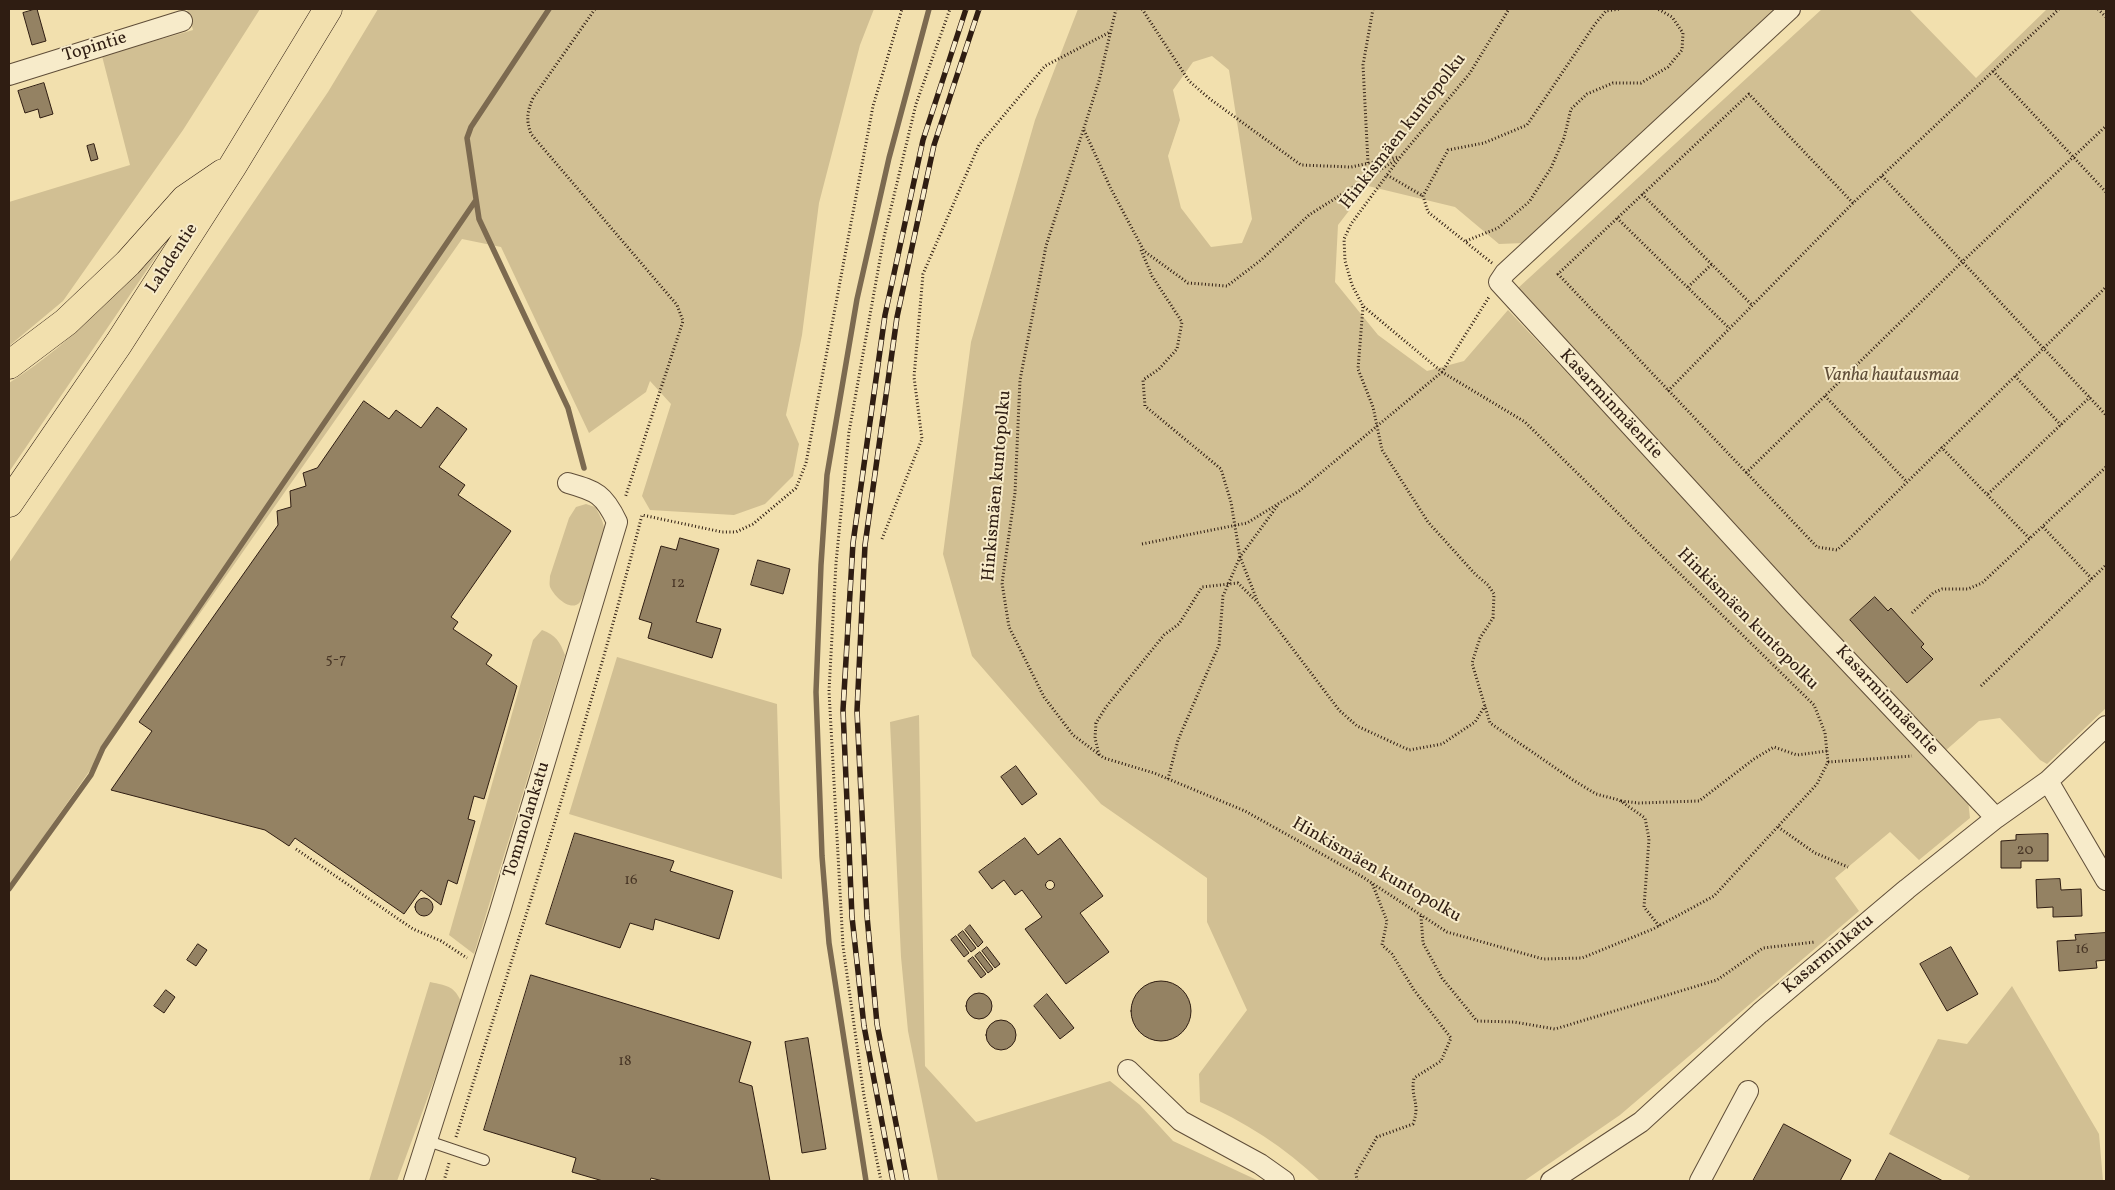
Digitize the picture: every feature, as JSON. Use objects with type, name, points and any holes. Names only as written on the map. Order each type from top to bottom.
[{"type":"highway","name":"Lahdentie","points":[[9,503],[119,344],[232,167],[328,9]]},
{"type":"highway","points":[[9,365],[66,322],[128,263],[185,199],[232,167]]},
{"type":"street","points":[[1502,277],[1790,9]]},
{"type":"street","name":"Topintie","points":[[9,75],[182,21]]},
{"type":"street","name":"Kasarminmäentie","points":[[1502,277],[1794,604],[1996,818]]},
{"type":"street","points":[[568,483],[599,493],[609,505],[618,522]]},
{"type":"street","name":"Tommolankatu","points":[[414,1181],[500,912],[618,522]]},
{"type":"street","name":"Kasarminkatu","points":[[1551,1181],[1641,1122],[1760,1013],[1996,818],[2048,781],[2106,726]]},
{"type":"street","points":[[2048,781],[2106,880]]},
{"type":"street","points":[[1128,1070],[1181,1121],[1260,1164],[1284,1181]]},
{"type":"street","points":[[1700,1181],[1748,1091]]},
{"type":"lane","points":[[428,1141],[484,1160]]},
{"type":"path","points":[[594,9],[532,98],[527,111],[527,121],[531,134],[677,305],[683,321],[618,522]]},
{"type":"path","points":[[444,1181],[452,1148],[528,910],[607,643],[642,516],[722,532],[736,532],[753,524],[796,488],[806,463],[873,106],[902,9]]},
{"type":"path","points":[[881,1181],[864,1096],[843,946],[830,691],[836,563],[849,432],[884,237],[916,104],[950,9]]},
{"type":"path","name":"Hinkismäen kuntopolku","points":[[1116,9],[1099,81],[1046,246],[1020,380],[1014,493],[1002,583],[1009,627],[1044,697],[1073,735],[1104,758],[1168,779],[1245,811],[1372,883],[1447,932],[1542,959],[1582,958],[1659,926],[1714,896],[1817,784],[1828,762],[1824,733],[1814,705],[1526,422],[1442,372],[1363,306],[1352,285],[1345,261],[1344,239],[1351,224],[1401,156],[1470,73],[1509,9]]},
{"type":"path","points":[[1142,9],[1189,81],[1210,100],[1302,165],[1351,167],[1401,156]]},
{"type":"path","points":[[1368,163],[1363,65],[1373,9]]},
{"type":"path","points":[[1423,196],[1448,150],[1484,143],[1527,125],[1595,24],[1606,11],[1619,9]]},
{"type":"path","points":[[1465,241],[1498,228],[1529,202],[1551,168],[1564,138],[1571,110],[1587,94],[1613,83],[1641,83],[1668,67],[1682,50],[1683,33],[1672,17],[1658,9]]},
{"type":"path","points":[[1668,391],[1853,203],[2059,9]]},
{"type":"path","points":[[2098,9],[2106,17]]},
{"type":"path","points":[[882,539],[922,439],[914,376],[923,274],[979,145],[1046,66],[1111,31]]},
{"type":"path","points":[[1993,71],[2106,192]]},
{"type":"path","points":[[1853,203],[1749,94],[1558,274],[1816,547],[1837,550],[2106,287]]},
{"type":"path","points":[[1746,473],[1963,261],[2106,126]]},
{"type":"path","points":[[1084,128],[1111,190],[1144,251],[1188,283],[1227,286],[1262,260],[1309,215],[1401,156]]},
{"type":"path","points":[[1142,544],[1247,523],[1298,491],[1442,372],[1502,277],[1465,241],[1428,212],[1423,196],[1387,175]]},
{"type":"path","points":[[1882,176],[2106,416]]},
{"type":"path","points":[[1642,194],[1752,305]]},
{"type":"path","points":[[1617,218],[1729,328]]},
{"type":"path","points":[[1137,239],[1152,276],[1182,322],[1177,349],[1159,369],[1143,380],[1145,406],[1222,469],[1231,502],[1240,557],[1258,603]]},
{"type":"path","points":[[1688,288],[1712,264]]},
{"type":"path","points":[[1363,306],[1358,369],[1373,407],[1382,450],[1428,522],[1475,574],[1488,585],[1494,594],[1493,618],[1480,638],[1472,664],[1490,723],[1596,794],[1639,803],[1699,800],[1754,759],[1774,747],[1797,755],[1826,751]]},
{"type":"path","points":[[2015,376],[2061,425]]},
{"type":"path","points":[[1824,396],[1907,482]]},
{"type":"path","points":[[1988,494],[2090,397]]},
{"type":"path","points":[[1941,447],[2030,539]]},
{"type":"path","points":[[1912,613],[1933,593],[1942,589],[1968,589],[1982,583],[2106,466]]},
{"type":"path","points":[[1168,779],[1178,740],[1219,645],[1223,596],[1240,557],[1280,502]]},
{"type":"path","points":[[2043,527],[2092,579]]},
{"type":"path","points":[[1981,686],[2106,565]]},
{"type":"path","points":[[1099,754],[1095,738],[1096,723],[1118,688],[1164,634],[1179,624],[1202,587],[1229,583],[1238,583],[1258,603],[1340,710],[1356,726],[1409,750],[1442,744],[1476,722],[1485,706]]},
{"type":"path","points":[[1828,762],[1936,754]]},
{"type":"path","points":[[1619,800],[1645,818],[1649,839],[1644,907],[1659,926]]},
{"type":"path","points":[[1778,827],[1815,853],[1848,867]]},
{"type":"path","points":[[296,849],[413,929],[441,941],[470,960]]},
{"type":"path","points":[[1357,1181],[1356,1173],[1377,1137],[1413,1124],[1418,1110],[1412,1090],[1414,1078],[1441,1061],[1451,1038],[1414,990],[1392,954],[1382,945],[1387,921],[1372,883]]},
{"type":"path","points":[[1421,916],[1423,943],[1442,978],[1477,1021],[1514,1022],[1555,1029],[1717,980],[1763,948],[1850,938]]},
{"type":"green space","points":[[187,9],[260,9],[183,130],[63,301],[9,346],[9,202],[130,165],[102,56],[193,30]]},
{"type":"green space","points":[[378,9],[874,9],[860,45],[819,203],[802,335],[786,415],[799,444],[793,476],[765,504],[734,515],[650,510],[642,496],[671,404],[650,381],[646,392],[589,433],[501,247],[462,239],[9,886],[9,563],[328,92]]},
{"type":"green space","points":[[1078,9],[1776,9],[1524,243],[1499,244],[1455,207],[1368,186],[1338,225],[1335,282],[1378,335],[1427,371],[1464,361],[1508,310],[1968,800],[1970,818],[1919,860],[1890,832],[1835,878],[1859,911],[1620,1115],[1524,1181],[1320,1181],[1293,1157],[1264,1136],[1200,1102],[1199,1074],[1247,1010],[1207,922],[1207,878],[1101,804],[972,656],[943,554],[971,342],[1035,120]],"holes":[[[1212,56],[1229,70],[1252,219],[1242,243],[1211,247],[1181,208],[1168,156],[1180,120],[1173,90],[1193,62]]]},
{"type":"green space","name":"Vanha hautausmaa","points":[[1822,9],[1909,9],[1976,78],[2047,9],[2106,9],[2106,708],[2047,764],[2040,760],[2000,718],[1979,721],[1944,752],[1517,289]]},
{"type":"green space","points":[[179,223],[9,472],[9,383],[34,366],[79,329],[100,309]]},
{"type":"green space","points":[[586,504],[595,507],[604,528],[586,589],[580,602],[572,606],[559,599],[552,591],[550,576],[569,518],[576,507]]},
{"type":"green space","points":[[542,630],[551,634],[557,640],[565,655],[474,954],[449,935],[533,640]]},
{"type":"green space","points":[[617,657],[777,704],[782,879],[569,814]]},
{"type":"green space","points":[[919,715],[925,1066],[976,1122],[1110,1081],[1140,1105],[1173,1141],[1259,1181],[938,1181],[908,1031],[901,957],[890,722]]},
{"type":"green space","points":[[430,982],[454,990],[462,1004],[397,1181],[369,1181]]},
{"type":"green space","points":[[2012,986],[2099,1134],[2103,1181],[1967,1181],[1970,1176],[1889,1134],[1938,1039],[1967,1044]]},
{"type":"building","points":[[37,9],[46,41],[32,45],[23,13]]},
{"type":"building","points":[[44,83],[53,114],[40,118],[38,109],[25,113],[18,91]]},
{"type":"building","points":[[94,144],[98,159],[91,161],[87,146]]},
{"type":"building","points":[[364,401],[389,419],[396,410],[421,428],[437,407],[467,429],[439,467],[465,485],[458,495],[511,531],[451,617],[458,622],[453,629],[492,655],[486,664],[517,686],[484,799],[474,796],[468,819],[475,821],[457,884],[448,880],[441,905],[421,890],[404,914],[295,838],[289,846],[265,830],[111,790],[152,731],[139,722],[278,525],[277,511],[291,507],[290,491],[306,486],[303,473],[317,468]]},
{"type":"building","points":[[680,538],[719,549],[696,622],[721,629],[712,658],[648,638],[652,623],[639,619],[661,546],[676,550]]},
{"type":"building","points":[[758,560],[790,569],[783,594],[751,585]]},
{"type":"building","points":[[1875,597],[1888,611],[1891,608],[1924,644],[1921,647],[1933,659],[1907,683],[1850,620]]},
{"type":"building","points":[[1016,766],[1037,794],[1022,805],[1001,777]]},
{"type":"building","points":[[575,833],[674,861],[670,871],[733,891],[719,939],[655,919],[653,930],[630,923],[620,948],[546,924]]},
{"type":"building","points":[[2048,834],[2048,861],[2021,861],[2021,868],[2001,868],[2001,841],[2016,840],[2016,835]]},
{"type":"building","points":[[1025,838],[1038,855],[1060,838],[1103,896],[1080,913],[1109,952],[1066,984],[1025,929],[1042,917],[1022,890],[1015,895],[1004,880],[992,889],[979,872]]},
{"type":"building","points":[[2060,879],[2061,890],[2081,889],[2082,916],[2053,917],[2053,907],[2037,908],[2036,880]]},
{"type":"building","points":[[1050,880],[1055,885],[1050,890],[1045,885]]},
{"type":"building","points":[[424,898],[430,901],[433,907],[430,913],[424,916],[418,913],[415,907],[418,901]]},
{"type":"building","points":[[970,925],[983,942],[978,947],[965,930]]},
{"type":"building","points":[[963,931],[976,948],[971,952],[958,935]]},
{"type":"building","points":[[2106,933],[2106,960],[2096,961],[2097,968],[2059,971],[2057,941],[2076,940],[2075,935]]},
{"type":"building","points":[[956,936],[969,953],[964,957],[951,940]]},
{"type":"building","points":[[198,944],[207,950],[196,966],[187,960]]},
{"type":"building","points":[[987,947],[1000,964],[995,968],[982,951]]},
{"type":"building","points":[[1951,947],[1978,994],[1947,1011],[1920,964]]},
{"type":"building","points":[[980,952],[993,969],[988,973],[975,956]]},
{"type":"building","points":[[973,957],[986,974],[981,978],[968,961]]},
{"type":"building","points":[[531,975],[751,1042],[739,1082],[752,1086],[770,1181],[663,1181],[651,1178],[650,1181],[603,1181],[572,1172],[576,1158],[484,1130]]},
{"type":"building","points":[[1155,981],[1167,981],[1178,986],[1186,994],[1191,1005],[1189,1023],[1178,1036],[1167,1041],[1155,1041],[1144,1036],[1136,1028],[1131,1017],[1131,1005],[1136,994],[1144,986]]},
{"type":"building","points":[[166,990],[175,997],[164,1013],[154,1006]]},
{"type":"building","points":[[979,993],[988,997],[992,1006],[988,1015],[979,1019],[970,1015],[966,1006],[970,997]]},
{"type":"building","points":[[1047,994],[1074,1028],[1060,1039],[1034,1006]]},
{"type":"building","points":[[1001,1020],[1007,1021],[1015,1029],[1015,1041],[1007,1049],[1001,1050],[995,1049],[987,1041],[986,1035],[987,1029],[995,1021]]},
{"type":"building","points":[[808,1038],[826,1149],[802,1153],[785,1042]]},
{"type":"building","points":[[1784,1124],[1851,1160],[1840,1181],[1753,1181]]},
{"type":"building","points":[[1890,1153],[1943,1181],[1875,1181]]},
{"type":"waterway","points":[[549,9],[471,127],[467,138],[479,219],[568,408],[584,468]]},
{"type":"waterway","points":[[866,1181],[829,943],[822,856],[816,692],[821,565],[827,475],[857,299],[889,158],[929,9]]},
{"type":"waterway","points":[[9,889],[91,775],[103,748],[476,200]]},
{"type":"railway","points":[[893,1181],[864,1026],[852,917],[843,710],[853,543],[885,315],[923,140],[966,9]]},
{"type":"railway","points":[[907,1181],[877,1024],[867,916],[857,711],[865,545],[897,317],[934,145],[979,9]]}]
